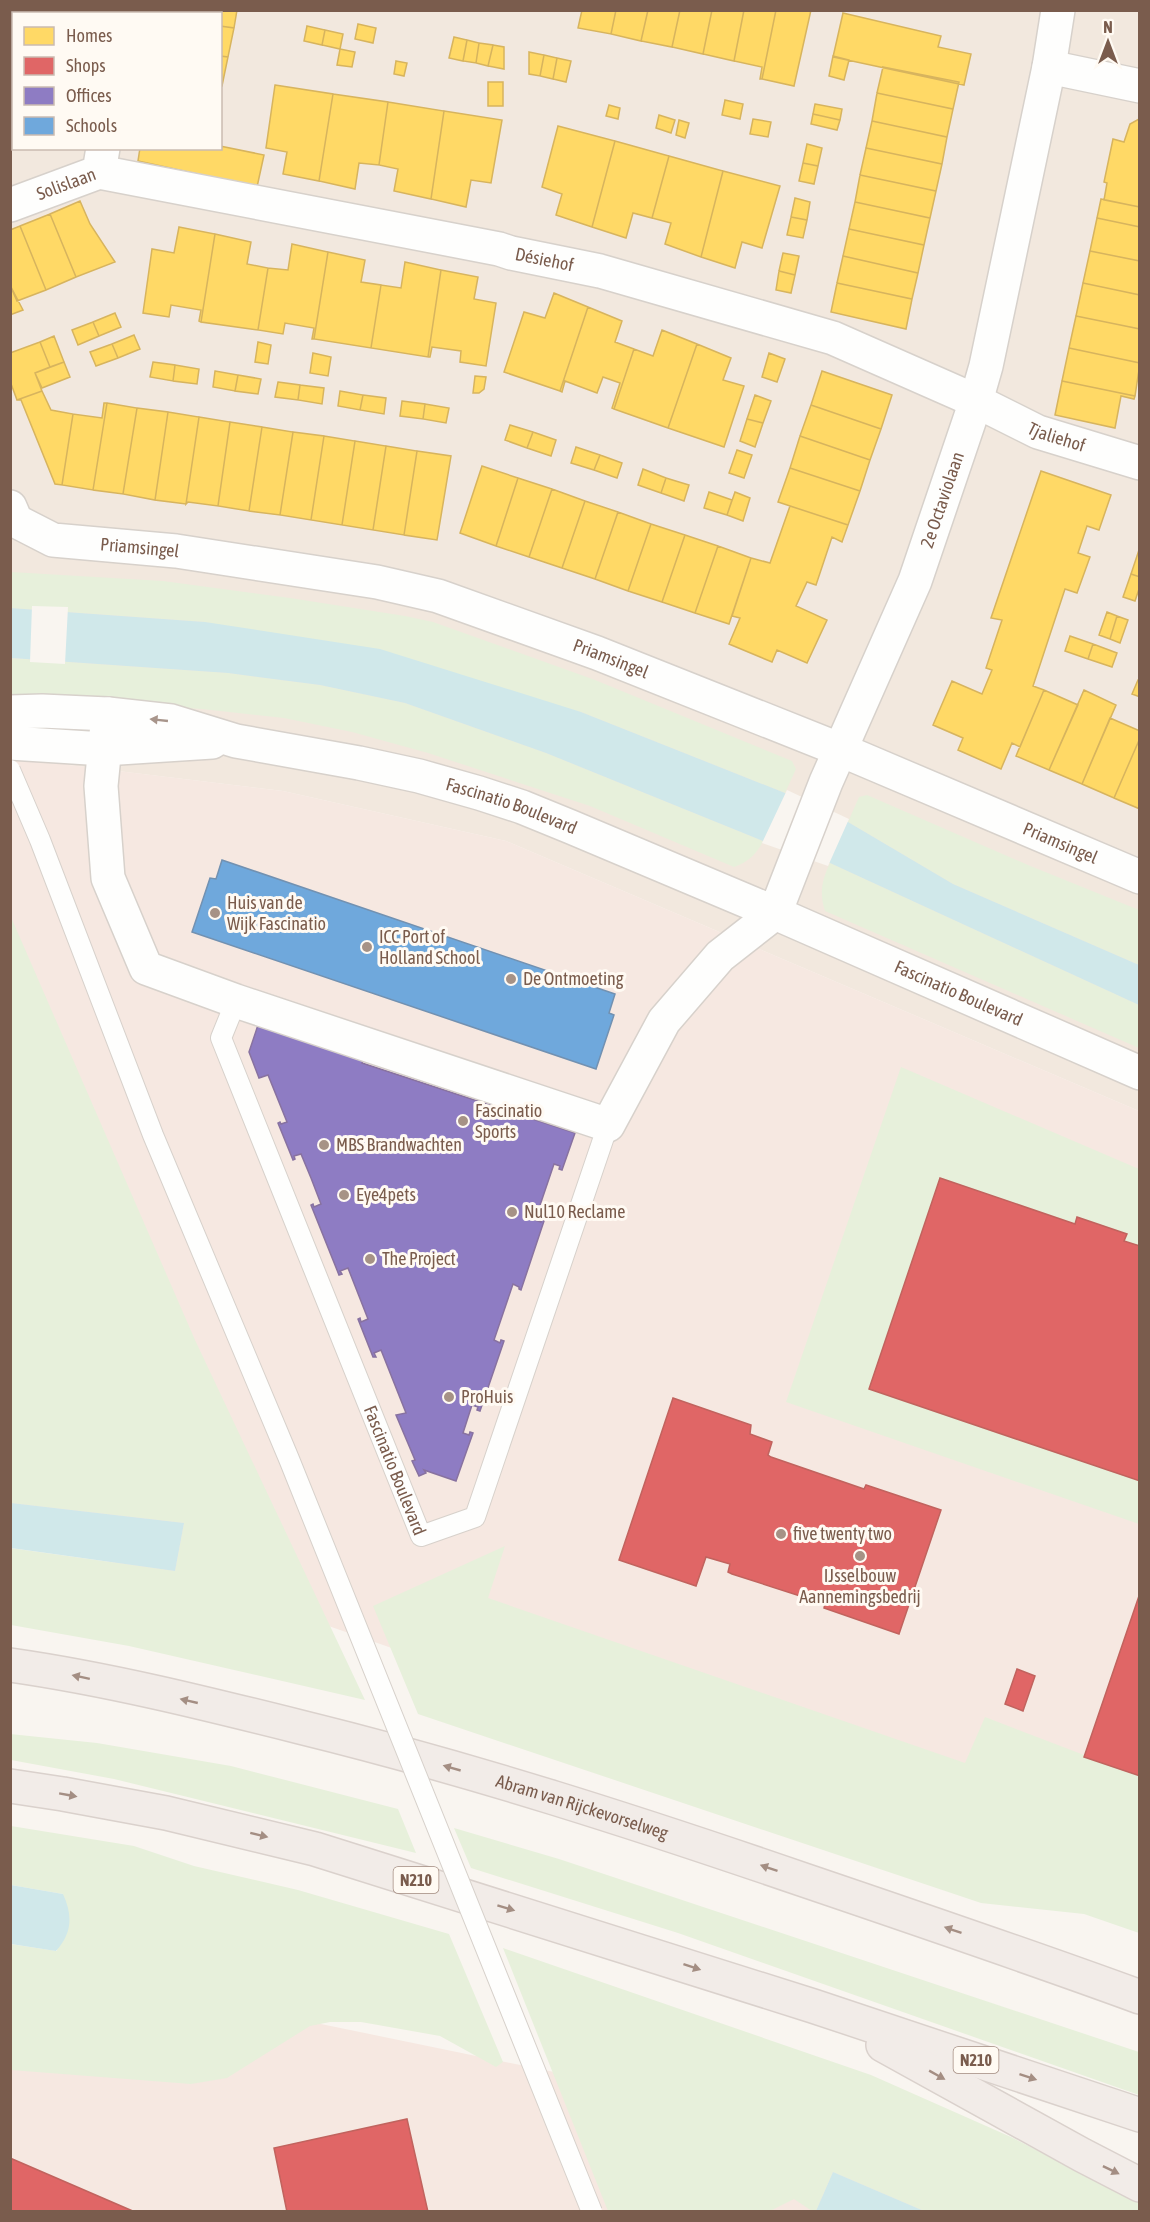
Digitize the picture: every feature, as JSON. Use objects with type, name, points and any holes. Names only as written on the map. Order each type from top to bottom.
[{"type":"highway","name":"Abram van Rijckevorselweg","points":[[10,1665],[67,1674],[239,1712],[509,1783],[1009,1949],[1140,1997]]},
{"type":"highway","name":"N210","points":[[10,1786],[166,1813],[315,1849],[813,2006],[1140,2115]]},
{"type":"highway","points":[[1009,1949],[1140,1972]]},
{"type":"highway","points":[[813,2006],[1140,2185]]},
{"type":"street","name":"2e Octaviolaan","points":[[775,913],[826,782],[915,581],[976,401],[986,366],[1049,67],[1058,10]]},
{"type":"street","points":[[1049,67],[1140,86]]},
{"type":"street","name":"Désiehof","points":[[101,160],[600,271],[833,338],[976,401]]},
{"type":"street","name":"Solislaan","points":[[10,204],[101,160]]},
{"type":"street","name":"Tjaliehof","points":[[976,401],[1038,432],[1140,463]]},
{"type":"street","name":"Priamsingel","points":[[10,507],[16,521],[53,540],[176,551],[377,582],[438,596],[597,653],[841,750],[1140,878]]},
{"type":"street","name":"Fascinatio Boulevard","points":[[10,712],[108,714],[171,721],[236,741],[359,763],[419,776],[479,793],[522,807],[775,913],[1140,1073]]},
{"type":"street","points":[[108,714],[101,786],[108,878],[146,968],[236,1001],[609,1125]]},
{"type":"street","name":"Fascinatio Boulevard","points":[[10,743],[104,749],[236,741]]},
{"type":"street","name":"Fascinatio Boulevard","points":[[609,1125],[664,1021],[720,956],[775,913]]},
{"type":"lane","points":[[10,770],[44,851],[153,1135],[293,1470],[592,2211]]},
{"type":"lane","name":"Fascinatio Boulevard","points":[[236,1001],[221,1038],[421,1536],[475,1517],[609,1125]]},
{"type":"shaded area","points":[[10,11],[1139,11],[1139,1111],[506,841],[283,791],[68,765],[11,631]]},
{"type":"shaded area","points":[[10,631],[69,765],[283,791],[506,841],[1139,1111],[1139,1908],[202,1582],[11,1540]]},
{"type":"shaded area","points":[[112,1981],[807,2124],[1001,2212],[11,2212],[11,1989]]},
{"type":"green space","points":[[11,572],[163,581],[290,598],[433,622],[595,680],[792,761],[796,769],[785,793],[581,712],[205,622],[11,608]]},
{"type":"green space","points":[[10,658],[228,673],[320,685],[405,703],[546,753],[763,841],[752,857],[734,867],[590,806],[428,753],[352,732],[284,718],[202,709],[11,697]]},
{"type":"green space","points":[[867,795],[1139,910],[1139,965],[953,884],[848,822],[859,797]]},
{"type":"green space","points":[[830,863],[1139,1005],[1139,1048],[825,911],[822,887]]},
{"type":"green space","points":[[11,917],[195,1340],[365,1700],[129,1646],[11,1625],[10,1548],[175,1571],[184,1523],[11,1503]]},
{"type":"green space","points":[[901,1067],[1139,1169],[1139,1524],[786,1402]]},
{"type":"green space","points":[[505,1546],[488,1598],[965,1763],[985,1717],[1139,1776],[1139,1933],[1084,1914],[981,1903],[418,1714],[373,1606]]},
{"type":"green space","points":[[10,1734],[97,1743],[231,1766],[398,1809],[416,1853],[114,1779],[11,1760]]},
{"type":"green space","points":[[11,1826],[134,1846],[194,1866],[298,1890],[449,1934],[503,2062],[496,2067],[440,2036],[361,2022],[330,2022],[310,2026],[227,2078],[191,2084],[11,2070],[10,1944],[57,1951],[63,1894],[11,1885]]},
{"type":"green space","points":[[454,1828],[559,1859],[1139,2052],[1139,2095],[678,1933],[471,1868]]},
{"type":"green space","points":[[503,1948],[871,2075],[1011,2137],[1139,2203],[1139,2211],[924,2211],[833,2172],[816,2211],[812,2211],[794,2199],[770,2211],[608,2211]]},
{"type":"water","points":[[10,608],[205,622],[380,649],[581,712],[785,793],[848,822],[953,884],[1139,965],[1139,1005],[830,863],[763,841],[546,753],[405,703],[320,685],[228,673],[11,658]]},
{"type":"water","points":[[11,1503],[184,1523],[175,1571],[11,1548]]},
{"type":"water","points":[[11,1885],[63,1894],[69,1924],[65,1938],[56,1951],[11,1944]]},
{"type":"water","points":[[833,2172],[924,2211],[816,2211]]},
{"type":"pier","points":[[32,606],[68,607],[65,664],[30,662]]},
{"type":"pier","points":[[787,790],[849,819],[828,866],[762,843]]},
{"type":"building: Homes","points":[[168,10],[237,10],[234,28],[222,26],[222,12],[168,12]]},
{"type":"building: Homes","points":[[582,10],[616,10],[611,34],[578,28]]},
{"type":"building: Homes","points":[[616,10],[648,10],[641,41],[611,34]]},
{"type":"building: Homes","points":[[648,10],[680,10],[672,47],[641,41]]},
{"type":"building: Homes","points":[[680,10],[712,10],[703,54],[672,47]]},
{"type":"building: Homes","points":[[712,10],[744,10],[734,61],[703,54]]},
{"type":"building: Homes","points":[[744,10],[776,10],[762,79],[760,79],[762,67],[734,61]]},
{"type":"building: Homes","points":[[776,10],[811,10],[794,86],[762,79]]},
{"type":"building: Homes","points":[[843,13],[941,36],[938,47],[971,54],[964,85],[833,57]]},
{"type":"building: Homes","points":[[358,24],[376,28],[373,43],[355,39]]},
{"type":"building: Homes","points":[[222,26],[234,28],[228,57],[222,56]]},
{"type":"building: Homes","points":[[307,26],[325,30],[322,45],[304,41]]},
{"type":"building: Homes","points":[[325,30],[343,34],[340,49],[322,45]]},
{"type":"building: Homes","points":[[454,37],[467,40],[463,61],[449,58]]},
{"type":"building: Homes","points":[[467,40],[479,43],[476,63],[463,61]]},
{"type":"building: Homes","points":[[479,43],[493,45],[488,66],[476,63]]},
{"type":"building: Homes","points":[[493,45],[504,47],[504,69],[488,66]]},
{"type":"building: Homes","points":[[340,49],[355,52],[352,67],[337,65]]},
{"type":"building: Homes","points":[[529,52],[544,55],[540,76],[529,74]]},
{"type":"building: Homes","points":[[544,55],[557,58],[553,79],[540,76]]},
{"type":"building: Homes","points":[[222,56],[228,57],[222,86]]},
{"type":"building: Homes","points":[[833,56],[849,60],[844,80],[829,76]]},
{"type":"building: Homes","points":[[557,58],[571,61],[566,82],[553,79]]},
{"type":"building: Homes","points":[[396,61],[407,63],[404,76],[394,74]]},
{"type":"building: Homes","points":[[883,67],[959,82],[953,109],[877,93]]},
{"type":"building: Homes","points":[[488,82],[503,82],[503,106],[488,106]]},
{"type":"building: Homes","points":[[275,85],[333,94],[319,181],[283,174],[287,152],[266,148]]},
{"type":"building: Homes","points":[[877,93],[953,109],[947,137],[872,121]]},
{"type":"building: Homes","points":[[333,94],[388,102],[379,165],[359,163],[355,189],[319,181]]},
{"type":"building: Homes","points":[[725,100],[743,104],[740,119],[722,115]]},
{"type":"building: Homes","points":[[388,102],[444,111],[431,199],[394,191],[398,169],[379,165]]},
{"type":"building: Homes","points":[[815,104],[842,109],[840,120],[813,114]]},
{"type":"building: Homes","points":[[609,105],[620,108],[618,119],[606,116]]},
{"type":"building: Homes","points":[[444,111],[502,120],[491,183],[471,180],[466,207],[431,199]]},
{"type":"building: Homes","points":[[813,114],[840,120],[837,130],[811,124]]},
{"type":"building: Homes","points":[[659,115],[675,120],[671,133],[656,128]]},
{"type":"building: Homes","points":[[753,119],[771,122],[768,137],[750,134]]},
{"type":"building: Homes","points":[[1140,119],[1140,207],[1104,200],[1107,183],[1104,182],[1113,139],[1124,142],[1130,124]]},
{"type":"building: Homes","points":[[679,120],[689,123],[685,138],[676,135]]},
{"type":"building: Homes","points":[[872,121],[947,137],[942,164],[866,148]]},
{"type":"building: Homes","points":[[558,126],[615,141],[592,227],[556,215],[562,194],[542,187]]},
{"type":"building: Homes","points":[[615,141],[669,156],[652,218],[633,213],[626,238],[592,227]]},
{"type":"building: Homes","points":[[807,144],[822,148],[818,166],[803,163]]},
{"type":"building: Homes","points":[[222,146],[264,155],[257,187],[138,161],[140,150],[222,150]]},
{"type":"building: Homes","points":[[866,148],[942,164],[936,191],[860,175]]},
{"type":"building: Homes","points":[[669,156],[723,171],[701,257],[665,244],[671,223],[652,218]]},
{"type":"building: Homes","points":[[803,163],[818,166],[814,184],[799,181]]},
{"type":"building: Homes","points":[[723,171],[780,186],[762,248],[742,242],[735,268],[701,257]]},
{"type":"building: Homes","points":[[860,175],[936,191],[930,218],[855,202]]},
{"type":"building: Homes","points":[[795,198],[810,202],[807,220],[791,217]]},
{"type":"building: Homes","points":[[1101,199],[1140,207],[1140,227],[1097,218]]},
{"type":"building: Homes","points":[[80,201],[90,224],[115,262],[76,277],[50,214]]},
{"type":"building: Homes","points":[[855,202],[930,218],[924,245],[849,229]]},
{"type":"building: Homes","points":[[50,214],[76,277],[46,290],[20,226]]},
{"type":"building: Homes","points":[[791,217],[807,220],[803,238],[787,235]]},
{"type":"building: Homes","points":[[1097,218],[1140,227],[1140,261],[1090,251]]},
{"type":"building: Homes","points":[[20,226],[46,290],[17,301],[10,285],[10,230]]},
{"type":"building: Homes","points":[[179,227],[215,234],[201,322],[199,321],[201,310],[171,305],[169,317],[143,313],[152,249],[174,253]]},
{"type":"building: Homes","points":[[849,229],[924,245],[918,273],[843,256]]},
{"type":"building: Homes","points":[[215,234],[251,242],[247,264],[268,268],[258,330],[201,322]]},
{"type":"building: Homes","points":[[292,244],[328,252],[314,339],[312,339],[314,328],[285,323],[283,334],[258,330],[268,268],[288,270]]},
{"type":"building: Homes","points":[[1090,251],[1140,261],[1140,295],[1083,283]]},
{"type":"building: Homes","points":[[328,252],[365,260],[361,282],[381,285],[371,348],[314,339]]},
{"type":"building: Homes","points":[[783,253],[799,256],[795,275],[779,271]]},
{"type":"building: Homes","points":[[843,256],[918,273],[912,299],[837,283]]},
{"type":"building: Homes","points":[[405,262],[441,270],[428,357],[371,348],[381,285],[401,288]]},
{"type":"building: Homes","points":[[441,270],[478,277],[474,299],[496,303],[486,366],[460,362],[461,351],[432,347],[430,357],[428,357]]},
{"type":"building: Homes","points":[[779,271],[795,275],[791,293],[776,290]]},
{"type":"building: Homes","points":[[837,283],[912,299],[906,329],[831,312]]},
{"type":"building: Homes","points":[[1083,283],[1140,295],[1140,329],[1076,316]]},
{"type":"building: Homes","points":[[10,285],[23,310],[10,315]]},
{"type":"building: Homes","points":[[554,293],[588,307],[560,391],[504,372],[524,312],[545,318]]},
{"type":"building: Homes","points":[[588,307],[622,321],[615,342],[634,349],[614,409],[612,408],[620,383],[603,377],[597,393],[565,381],[562,392],[560,391]]},
{"type":"building: Homes","points":[[115,313],[121,327],[99,336],[93,322]]},
{"type":"building: Homes","points":[[1076,316],[1140,329],[1140,363],[1069,348]]},
{"type":"building: Homes","points":[[93,322],[99,336],[78,345],[72,330]]},
{"type":"building: Homes","points":[[662,330],[697,344],[668,428],[614,409],[634,349],[653,356]]},
{"type":"building: Homes","points":[[134,335],[140,349],[118,358],[112,344]]},
{"type":"building: Homes","points":[[54,336],[64,362],[50,367],[40,342]]},
{"type":"building: Homes","points":[[40,342],[50,367],[35,373],[42,391],[17,400],[10,381],[10,353]]},
{"type":"building: Homes","points":[[258,342],[271,345],[268,364],[255,362]]},
{"type":"building: Homes","points":[[112,344],[118,358],[96,366],[90,352]]},
{"type":"building: Homes","points":[[697,344],[731,358],[723,380],[744,386],[724,447],[668,428]]},
{"type":"building: Homes","points":[[1069,348],[1140,363],[1135,396],[1062,381]]},
{"type":"building: Homes","points":[[313,353],[331,357],[328,376],[310,373]]},
{"type":"building: Homes","points":[[769,353],[785,359],[777,382],[762,377]]},
{"type":"building: Homes","points":[[64,362],[70,377],[42,388],[35,373]]},
{"type":"building: Homes","points":[[153,362],[175,365],[173,381],[150,377]]},
{"type":"building: Homes","points":[[175,365],[199,369],[197,384],[173,381]]},
{"type":"building: Homes","points":[[215,371],[238,375],[235,391],[213,387]]},
{"type":"building: Homes","points":[[822,371],[892,395],[881,429],[811,405]]},
{"type":"building: Homes","points":[[238,375],[261,379],[258,394],[235,391]]},
{"type":"building: Homes","points":[[475,376],[486,377],[484,389],[479,393],[473,393]]},
{"type":"building: Homes","points":[[1062,381],[1135,396],[1134,399],[1121,396],[1115,428],[1055,415]]},
{"type":"building: Homes","points":[[278,382],[300,385],[298,400],[275,397]]},
{"type":"building: Homes","points":[[300,385],[324,388],[322,404],[298,400]]},
{"type":"building: Homes","points":[[42,391],[51,410],[73,414],[62,485],[55,484],[21,400],[17,400]]},
{"type":"building: Homes","points":[[340,391],[363,395],[360,410],[338,406]]},
{"type":"building: Homes","points":[[363,395],[386,398],[384,414],[360,410]]},
{"type":"building: Homes","points":[[755,395],[771,401],[763,423],[747,419]]},
{"type":"building: Homes","points":[[402,401],[425,404],[423,419],[400,416]]},
{"type":"building: Homes","points":[[104,403],[107,403],[93,490],[62,485],[73,414],[102,418]]},
{"type":"building: Homes","points":[[107,403],[137,408],[123,494],[93,490]]},
{"type":"building: Homes","points":[[425,404],[449,408],[446,423],[423,419]]},
{"type":"building: Homes","points":[[811,405],[881,429],[870,460],[800,436]]},
{"type":"building: Homes","points":[[137,408],[168,412],[155,500],[123,494]]},
{"type":"building: Homes","points":[[168,412],[199,417],[186,504],[155,500]]},
{"type":"building: Homes","points":[[199,417],[230,422],[218,506],[188,502],[186,504]]},
{"type":"building: Homes","points":[[747,419],[763,423],[755,447],[740,441]]},
{"type":"building: Homes","points":[[230,422],[262,427],[249,511],[218,506]]},
{"type":"building: Homes","points":[[510,425],[533,432],[527,448],[505,440]]},
{"type":"building: Homes","points":[[262,427],[293,432],[280,515],[249,511]]},
{"type":"building: Homes","points":[[293,432],[324,436],[311,520],[280,515]]},
{"type":"building: Homes","points":[[533,432],[556,440],[551,456],[527,448]]},
{"type":"building: Homes","points":[[324,436],[355,441],[342,525],[311,520]]},
{"type":"building: Homes","points":[[800,436],[870,460],[860,491],[790,468]]},
{"type":"building: Homes","points":[[355,441],[386,446],[373,530],[342,525]]},
{"type":"building: Homes","points":[[386,446],[417,451],[404,535],[373,530]]},
{"type":"building: Homes","points":[[576,447],[600,455],[594,470],[571,463]]},
{"type":"building: Homes","points":[[737,450],[752,455],[744,478],[729,473]]},
{"type":"building: Homes","points":[[417,451],[451,456],[437,540],[404,535]]},
{"type":"building: Homes","points":[[600,455],[622,463],[617,478],[594,470]]},
{"type":"building: Homes","points":[[482,466],[518,478],[496,546],[460,533]]},
{"type":"building: Homes","points":[[790,468],[860,491],[848,525],[778,502]]},
{"type":"building: Homes","points":[[643,469],[666,478],[661,493],[638,485]]},
{"type":"building: Homes","points":[[1041,471],[1111,495],[1099,530],[1087,526],[1078,553],[1090,557],[1077,593],[1065,589],[1033,686],[1044,690],[1020,747],[1012,743],[1001,769],[958,750],[963,738],[933,725],[952,681],[982,694],[992,670],[986,668],[1002,620],[991,618]]},
{"type":"building: Homes","points":[[518,478],[552,489],[529,557],[496,546]]},
{"type":"building: Homes","points":[[666,478],[689,485],[684,501],[661,493]]},
{"type":"building: Homes","points":[[552,489],[585,501],[562,568],[529,557]]},
{"type":"building: Homes","points":[[709,492],[732,500],[727,515],[704,508]]},
{"type":"building: Homes","points":[[735,492],[750,498],[743,521],[727,515]]},
{"type":"building: Homes","points":[[585,501],[618,512],[595,579],[562,568]]},
{"type":"building: Homes","points":[[790,506],[848,525],[842,542],[832,537],[816,585],[807,582],[796,606],[827,620],[807,663],[777,650],[772,662],[729,644],[740,618],[732,616],[751,558],[770,563]]},
{"type":"building: Homes","points":[[618,512],[651,524],[628,591],[595,579]]},
{"type":"building: Homes","points":[[651,524],[685,535],[662,602],[628,591]]},
{"type":"building: Homes","points":[[685,535],[718,546],[695,613],[662,602]]},
{"type":"building: Homes","points":[[718,546],[751,558],[729,624],[695,613]]},
{"type":"building: Homes","points":[[1140,551],[1140,577],[1131,574]]},
{"type":"building: Homes","points":[[1131,574],[1140,577],[1140,586],[1135,601],[1123,597]]},
{"type":"building: Homes","points":[[1107,612],[1117,616],[1110,639],[1099,635]]},
{"type":"building: Homes","points":[[1117,616],[1128,620],[1120,643],[1110,639]]},
{"type":"building: Homes","points":[[1070,636],[1093,644],[1088,659],[1065,651]]},
{"type":"building: Homes","points":[[1093,644],[1117,653],[1112,667],[1088,659]]},
{"type":"building: Homes","points":[[1140,680],[1140,697],[1132,694]]},
{"type":"building: Homes","points":[[1044,690],[1078,705],[1049,770],[1016,756]]},
{"type":"building: Homes","points":[[1084,690],[1116,705],[1082,784],[1049,770]]},
{"type":"building: Homes","points":[[1110,718],[1140,731],[1140,738],[1114,798],[1082,784]]},
{"type":"building: Homes","points":[[1140,738],[1140,809],[1114,798]]},
{"type":"building: Shops","points":[[940,1178],[1075,1224],[1077,1217],[1127,1234],[1124,1241],[1140,1246],[1140,1481],[869,1389]]},
{"type":"building: Shops","name":"five twenty two","points":[[673,1398],[751,1425],[750,1434],[772,1442],[768,1455],[771,1457],[864,1489],[866,1485],[941,1510],[899,1634],[824,1608],[825,1604],[732,1574],[728,1572],[730,1564],[706,1557],[696,1586],[619,1560]]},
{"type":"building: Shops","points":[[1140,1593],[1140,1776],[1084,1757]]},
{"type":"building: Shops","points":[[1017,1669],[1035,1676],[1023,1711],[1005,1704]]},
{"type":"building: Shops","points":[[407,2119],[428,2212],[287,2212],[274,2148]]},
{"type":"building: Shops","points":[[10,2158],[135,2212],[10,2212]]},
{"type":"building: Offices","points":[[258,1025],[363,1061],[362,1063],[575,1133],[562,1170],[559,1169],[560,1166],[554,1164],[535,1220],[544,1221],[521,1290],[513,1284],[494,1340],[500,1343],[501,1340],[504,1341],[480,1411],[477,1410],[478,1407],[472,1405],[463,1433],[469,1435],[470,1432],[473,1433],[456,1481],[424,1470],[426,1473],[419,1476],[412,1461],[415,1460],[396,1415],[406,1413],[381,1350],[374,1353],[376,1357],[373,1357],[358,1319],[360,1318],[361,1322],[368,1319],[348,1268],[340,1271],[342,1274],[339,1275],[311,1205],[313,1204],[314,1207],[321,1204],[311,1178],[301,1154],[294,1156],[293,1160],[278,1123],[287,1122],[268,1075],[259,1078],[249,1052]]},
{"type":"building: Schools","points":[[222,860],[615,994],[609,1013],[614,1015],[596,1069],[192,932],[210,878],[216,879]]},
{"type":"place","name":"Huis van de Wijk Fascinatio","points":[[215,913]]},
{"type":"place","name":"ICC Port of Holland School","points":[[367,947]]},
{"type":"place","name":"De Ontmoeting","points":[[511,979]]},
{"type":"place","name":"Fascinatio Sports","points":[[463,1121]]},
{"type":"place","name":"MBS Brandwachten","points":[[324,1145]]},
{"type":"place","name":"Eye4pets","points":[[344,1195]]},
{"type":"place","name":"Nul10 Reclame","points":[[512,1212]]},
{"type":"place","name":"The Project","points":[[370,1259]]},
{"type":"place","name":"ProHuis","points":[[449,1397]]},
{"type":"place","name":"five twenty two","points":[[781,1534]]},
{"type":"place","name":"IJsselbouw Aannemingsbedrij","points":[[860,1556]]}]
